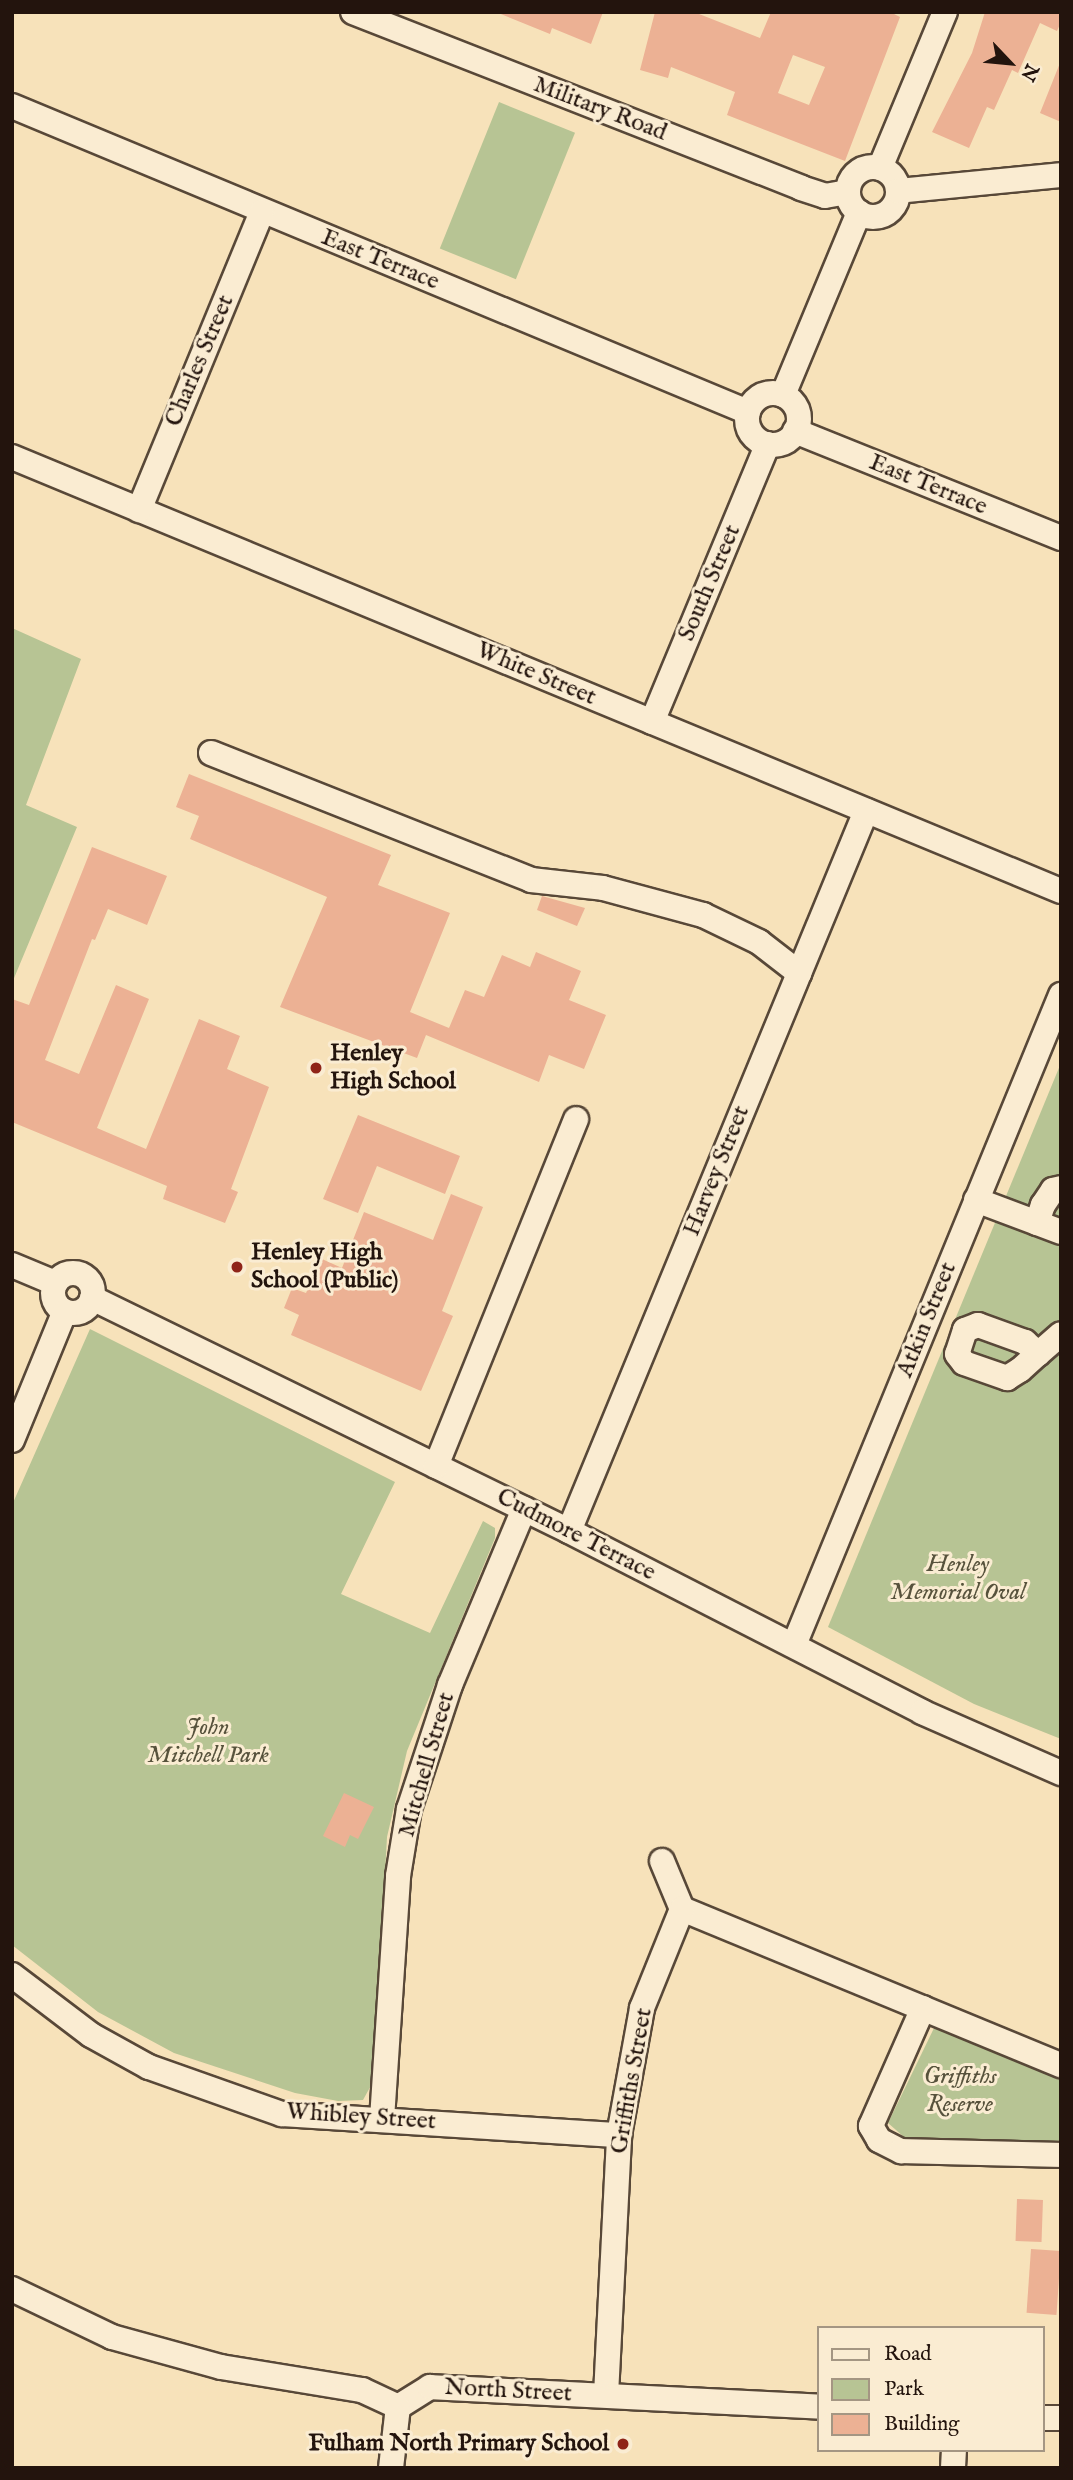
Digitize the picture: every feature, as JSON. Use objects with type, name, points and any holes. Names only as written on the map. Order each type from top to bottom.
[{"type":"street","name":"Military Road","points":[[353,12],[801,188],[853,202]]},
{"type":"street","points":[[880,168],[945,12]]},
{"type":"street","name":"East Terrace","points":[[12,106],[748,412]]},
{"type":"street","points":[[783,395],[853,202],[861,170],[880,168],[892,176],[898,191],[895,203],[883,215],[853,202]]},
{"type":"street","points":[[898,191],[1061,175]]},
{"type":"street","name":"Charles Street","points":[[139,510],[262,212]]},
{"type":"street","points":[[765,394],[783,395],[797,410],[795,431],[784,442],[768,444],[749,429],[748,412],[765,394]]},
{"type":"street","name":"East Terrace","points":[[795,431],[1058,528]]},
{"type":"street","name":"South Street","points":[[652,722],[768,444]]},
{"type":"street","name":"White Street","points":[[12,457],[1061,891]]},
{"type":"street","points":[[211,753],[531,880],[603,888],[703,915],[759,942],[799,973]]},
{"type":"street","name":"Harvey Street","points":[[569,1531],[866,811]]},
{"type":"street","name":"Atkin Street","points":[[794,1645],[1061,995]]},
{"type":"street","points":[[436,1466],[576,1119]]},
{"type":"street","points":[[1037,1223],[1048,1197],[1061,1188]]},
{"type":"street","points":[[976,1200],[1061,1232]]},
{"type":"street","points":[[12,1265],[55,1283]]},
{"type":"street","points":[[55,1283],[66,1274],[81,1275],[91,1285],[92,1298],[85,1308],[65,1311]]},
{"type":"street","points":[[55,1283],[55,1301],[65,1311]]},
{"type":"street","name":"Cudmore Terrace","points":[[92,1298],[163,1329],[569,1531],[922,1712],[1061,1773]]},
{"type":"street","points":[[12,1440],[65,1311]]},
{"type":"street","points":[[1038,1354],[1061,1334]]},
{"type":"street","name":"Mitchell Street","points":[[383,2119],[398,1876],[409,1809],[450,1685],[524,1509]]},
{"type":"street","points":[[662,1861],[682,1909],[1061,2065]]},
{"type":"street","name":"Griffiths Street","points":[[606,2395],[619,2135],[642,2008],[682,1909]]},
{"type":"street","name":"Whibley Street","points":[[12,1975],[91,2035],[184,2082],[282,2114],[619,2135]]},
{"type":"street","points":[[923,2008],[872,2126],[879,2140],[901,2151],[1061,2155]]},
{"type":"street","points":[[12,2289],[112,2337],[221,2367],[362,2389],[398,2407],[391,2468]]},
{"type":"street","name":"North Street","points":[[398,2407],[430,2387],[818,2407]]},
{"type":"green space","points":[[499,102],[575,133],[516,279],[440,248]]},
{"type":"green space","points":[[12,628],[81,659],[26,805],[77,827],[12,983]]},
{"type":"green space","name":"Henley Memorial Oval","points":[[1061,1063],[1061,1739],[974,1704],[828,1627]]},
{"type":"green space","name":"John Mitchell Park","points":[[90,1329],[395,1482],[341,1594],[430,1633],[483,1521],[495,1528],[495,1538],[407,1751],[387,1837],[374,2080],[363,2100],[338,2101],[295,2093],[174,2053],[98,2012],[12,1945],[12,1505]]},
{"type":"green space","name":"Griffiths Reserve","points":[[935,2026],[1061,2080],[1061,2146],[904,2137],[888,2123]]},
{"type":"building","points":[[496,12],[603,12],[591,44],[552,28],[550,34]]},
{"type":"building","points":[[655,12],[694,12],[760,38],[771,12],[890,12],[900,17],[845,161],[727,115],[735,92],[671,67],[668,78],[640,70]],"holes":[[[793,55],[825,67],[809,105],[778,93]]]},
{"type":"building","points":[[985,12],[1061,12],[1061,22],[1057,31],[1040,23],[1018,73],[1012,70],[994,110],[987,107],[969,148],[932,132],[972,53]]},
{"type":"building","points":[[1061,63],[1061,122],[1040,113]]},
{"type":"building","points":[[189,774],[391,855],[378,885],[450,913],[410,1012],[449,1028],[465,990],[484,997],[502,955],[530,967],[536,952],[581,971],[569,1000],[606,1015],[584,1069],[549,1055],[539,1082],[426,1035],[417,1058],[280,1007],[327,897],[190,839],[199,816],[176,807]]},
{"type":"building","points":[[92,847],[167,876],[147,925],[108,909],[95,940],[92,939],[45,1060],[79,1074],[116,985],[149,999],[97,1128],[146,1149],[199,1019],[240,1036],[227,1069],[269,1087],[231,1189],[238,1192],[225,1223],[163,1199],[167,1186],[12,1122],[12,999],[29,1005]]},
{"type":"building","points":[[542,896],[585,908],[577,926],[537,910]]},
{"type":"building","points":[[358,1115],[460,1156],[445,1194],[377,1166],[358,1213],[323,1199]]},
{"type":"building","points":[[451,1194],[483,1207],[442,1311],[453,1316],[421,1391],[291,1335],[299,1315],[284,1308],[292,1288],[306,1293],[322,1259],[342,1268],[364,1212],[433,1240]]},
{"type":"building","points":[[344,1793],[374,1807],[358,1839],[350,1835],[345,1847],[323,1836]]},
{"type":"building","points":[[1017,2199],[1043,2200],[1042,2242],[1016,2241]]},
{"type":"building","points":[[1031,2249],[1061,2251],[1056,2315],[1027,2313]]},
{"type":"place","name":"Henley High School","points":[[316,1068]]},
{"type":"place","name":"Henley High School (Public)","points":[[237,1267]]},
{"type":"place","name":"Fulham North Primary School","points":[[623,2444]]}]
